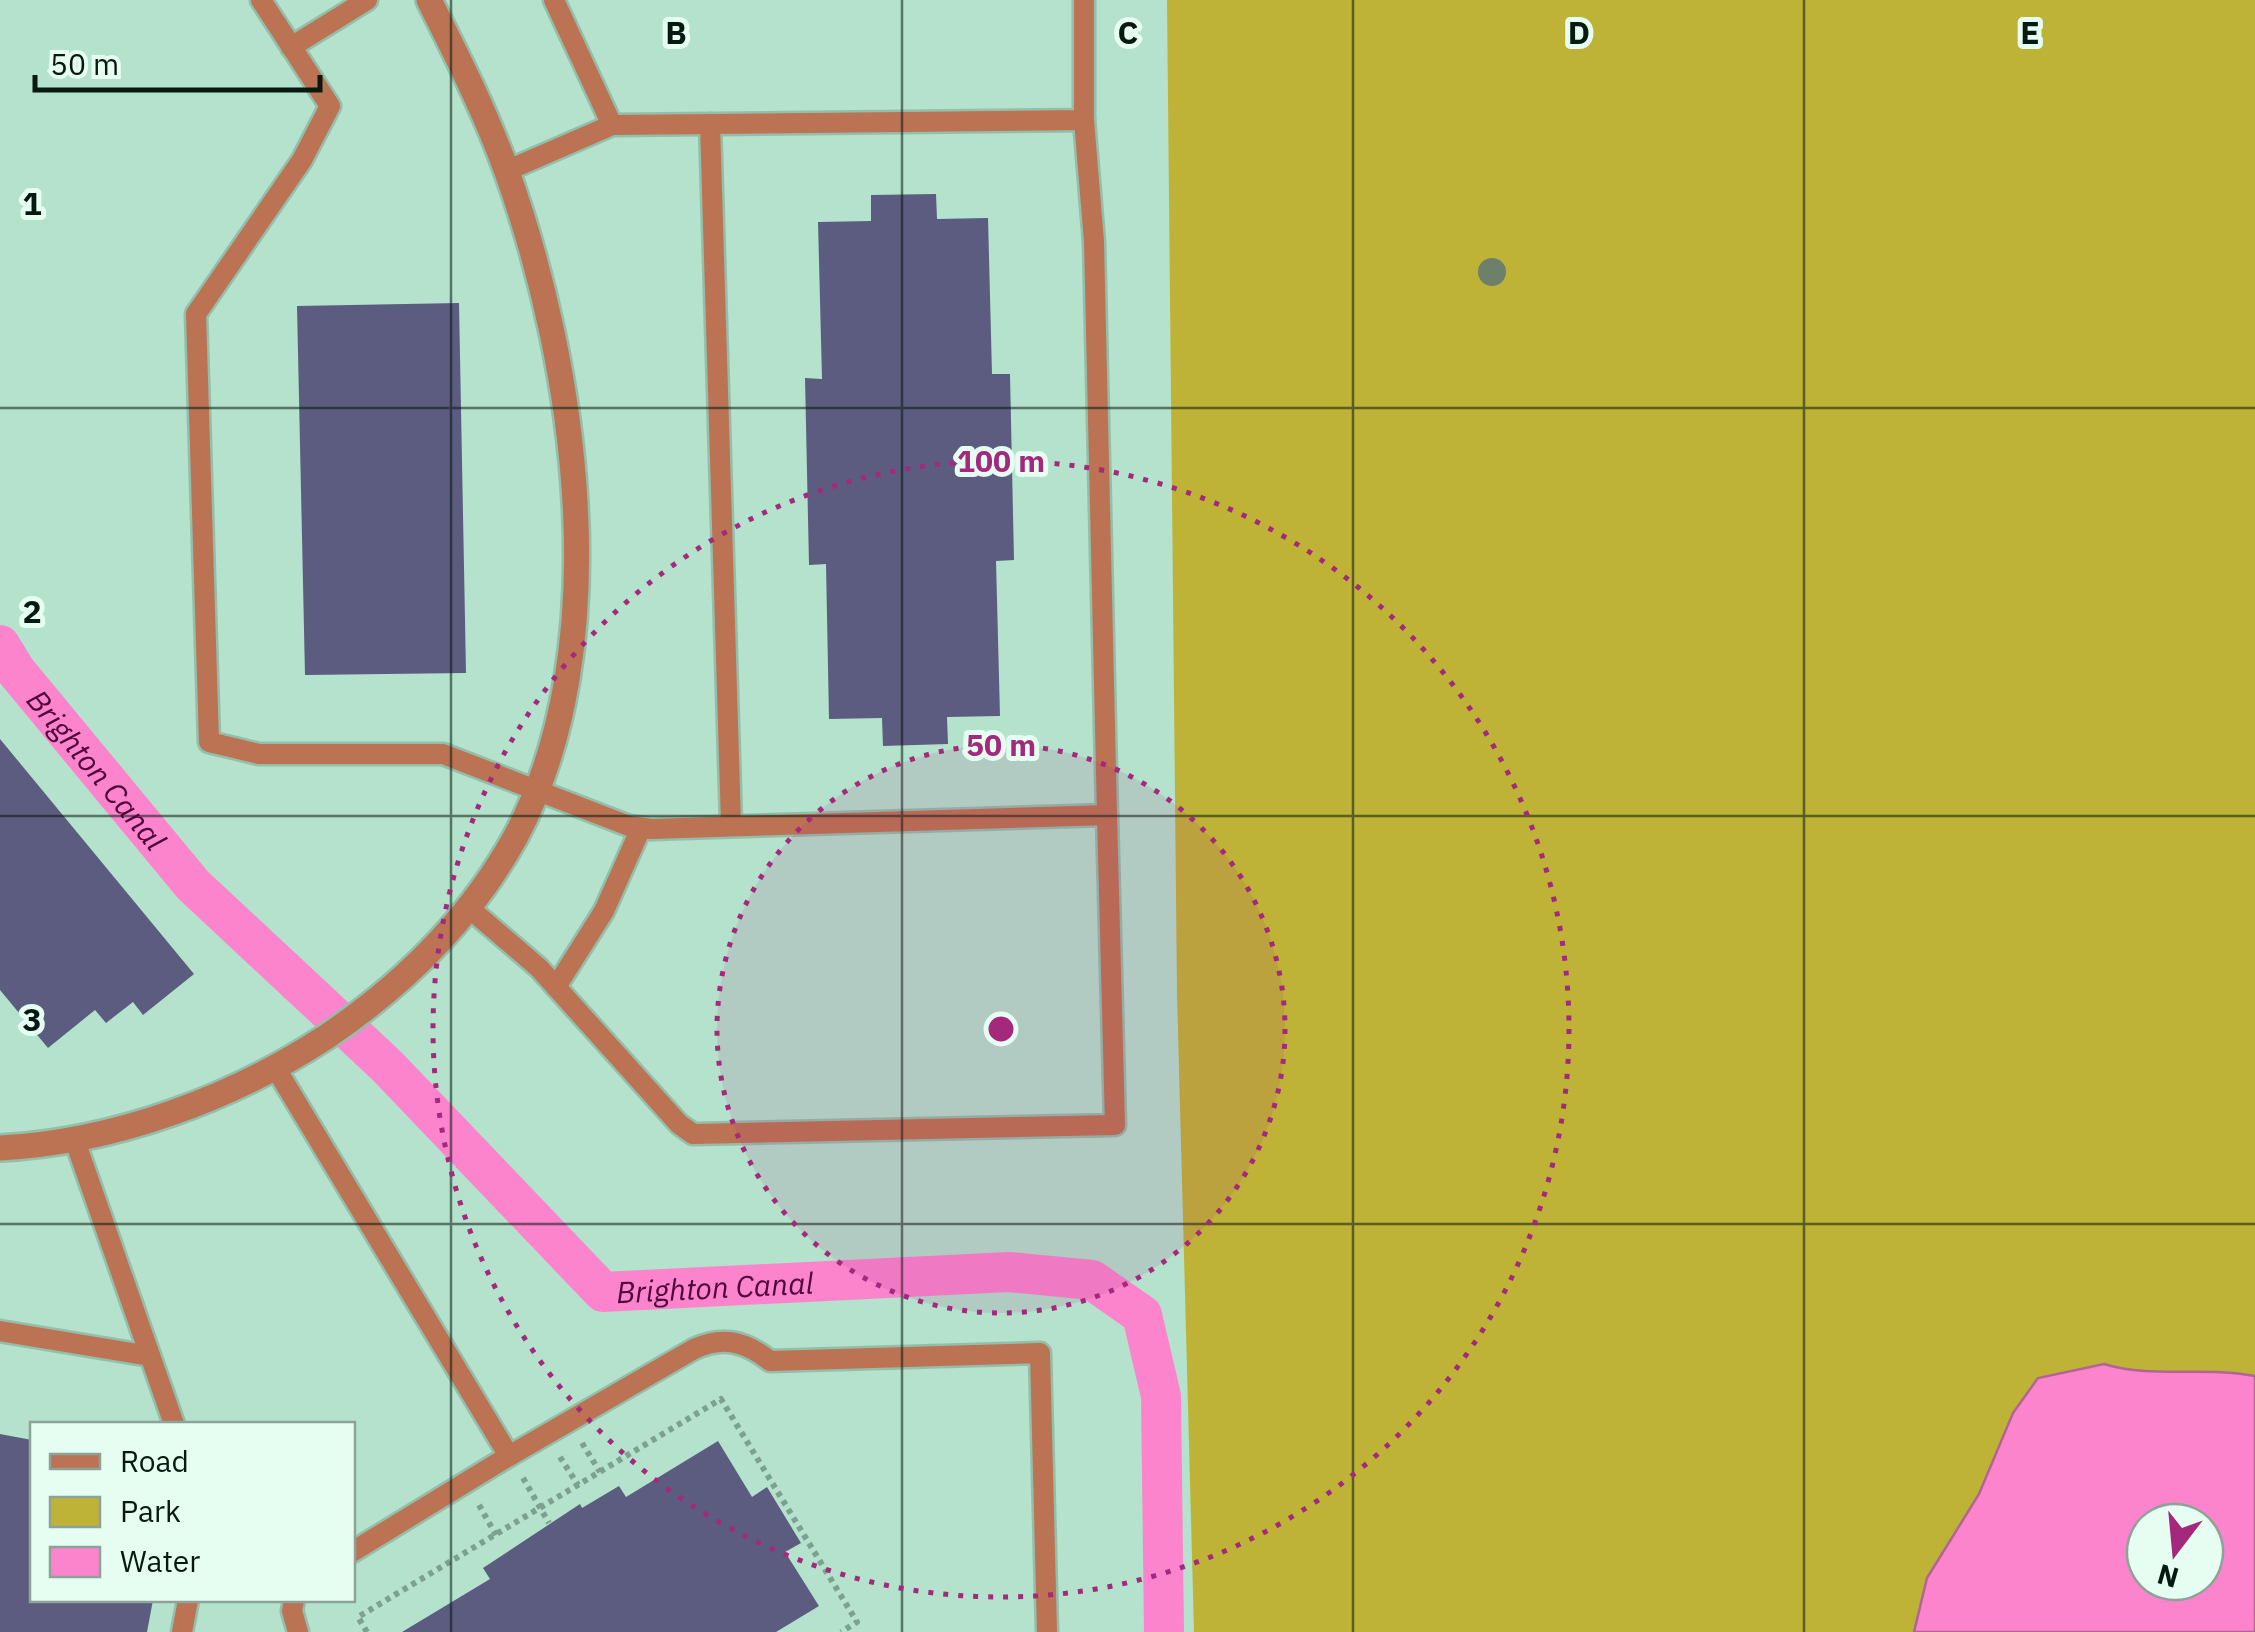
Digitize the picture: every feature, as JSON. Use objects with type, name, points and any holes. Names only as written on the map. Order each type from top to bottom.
[{"type":"street","points":[[0,1148],[108,1132],[187,1107],[275,1067],[368,1009],[469,908],[516,835],[538,789],[568,666],[574,605],[572,478],[552,338],[506,171],[429,0]]},
{"type":"lane","points":[[261,0],[330,106],[302,160],[196,314],[209,742],[259,754],[443,754],[641,828],[1107,815]]},
{"type":"lane","points":[[290,47],[367,0]]},
{"type":"lane","points":[[554,0],[612,125]]},
{"type":"lane","points":[[469,908],[556,987],[678,1124],[693,1134],[1115,1125],[1094,242],[1084,120],[1084,0]]},
{"type":"lane","points":[[506,171],[612,125],[1084,120]]},
{"type":"lane","points":[[710,124],[731,824]]},
{"type":"lane","points":[[556,987],[604,911],[641,828]]},
{"type":"lane","points":[[275,1067],[509,1456]]},
{"type":"lane","points":[[74,1138],[173,1422]]},
{"type":"lane","points":[[0,1331],[150,1356]]},
{"type":"lane","points":[[355,1550],[694,1349],[719,1341],[742,1344],[770,1361],[1040,1353],[1047,1632]]},
{"type":"lane","points":[[182,1632],[188,1602]]},
{"type":"lane","points":[[294,1602],[292,1612],[298,1632]]},
{"type":"path","points":[[367,1632],[358,1618],[721,1399],[856,1622],[841,1632]]},
{"type":"path","points":[[509,1456],[549,1523]]},
{"type":"green space","points":[[1167,0],[2255,0],[2255,1632],[1194,1632],[1177,994]]},
{"type":"water","points":[[2104,1364],[2141,1371],[2255,1376],[2255,1632],[1914,1632],[1927,1578],[1979,1494],[2013,1413],[2038,1378]]},
{"type":"building","points":[[936,194],[937,219],[988,218],[992,374],[1010,374],[1014,560],[996,561],[1000,716],[947,717],[948,744],[883,746],[882,718],[829,719],[826,564],[809,565],[805,378],[822,379],[818,222],[871,221],[871,195]]},
{"type":"building","points":[[459,303],[466,673],[305,675],[297,306]]},
{"type":"building","points":[[0,739],[194,974],[143,1015],[133,1002],[106,1023],[95,1010],[48,1048],[0,990]]},
{"type":"building","points":[[0,1434],[30,1440],[30,1602],[153,1602],[147,1632],[0,1632]]},
{"type":"building","points":[[718,1441],[752,1497],[767,1487],[801,1543],[785,1552],[819,1606],[776,1632],[402,1632],[490,1579],[483,1568],[580,1504],[582,1508],[619,1486],[626,1497]]},
{"type":"waterway","name":"Brighton Canal","points":[[0,645],[16,671],[193,885],[387,1066],[603,1292],[1009,1272],[1092,1280],[1142,1315],[1161,1396],[1164,1632]]}]
